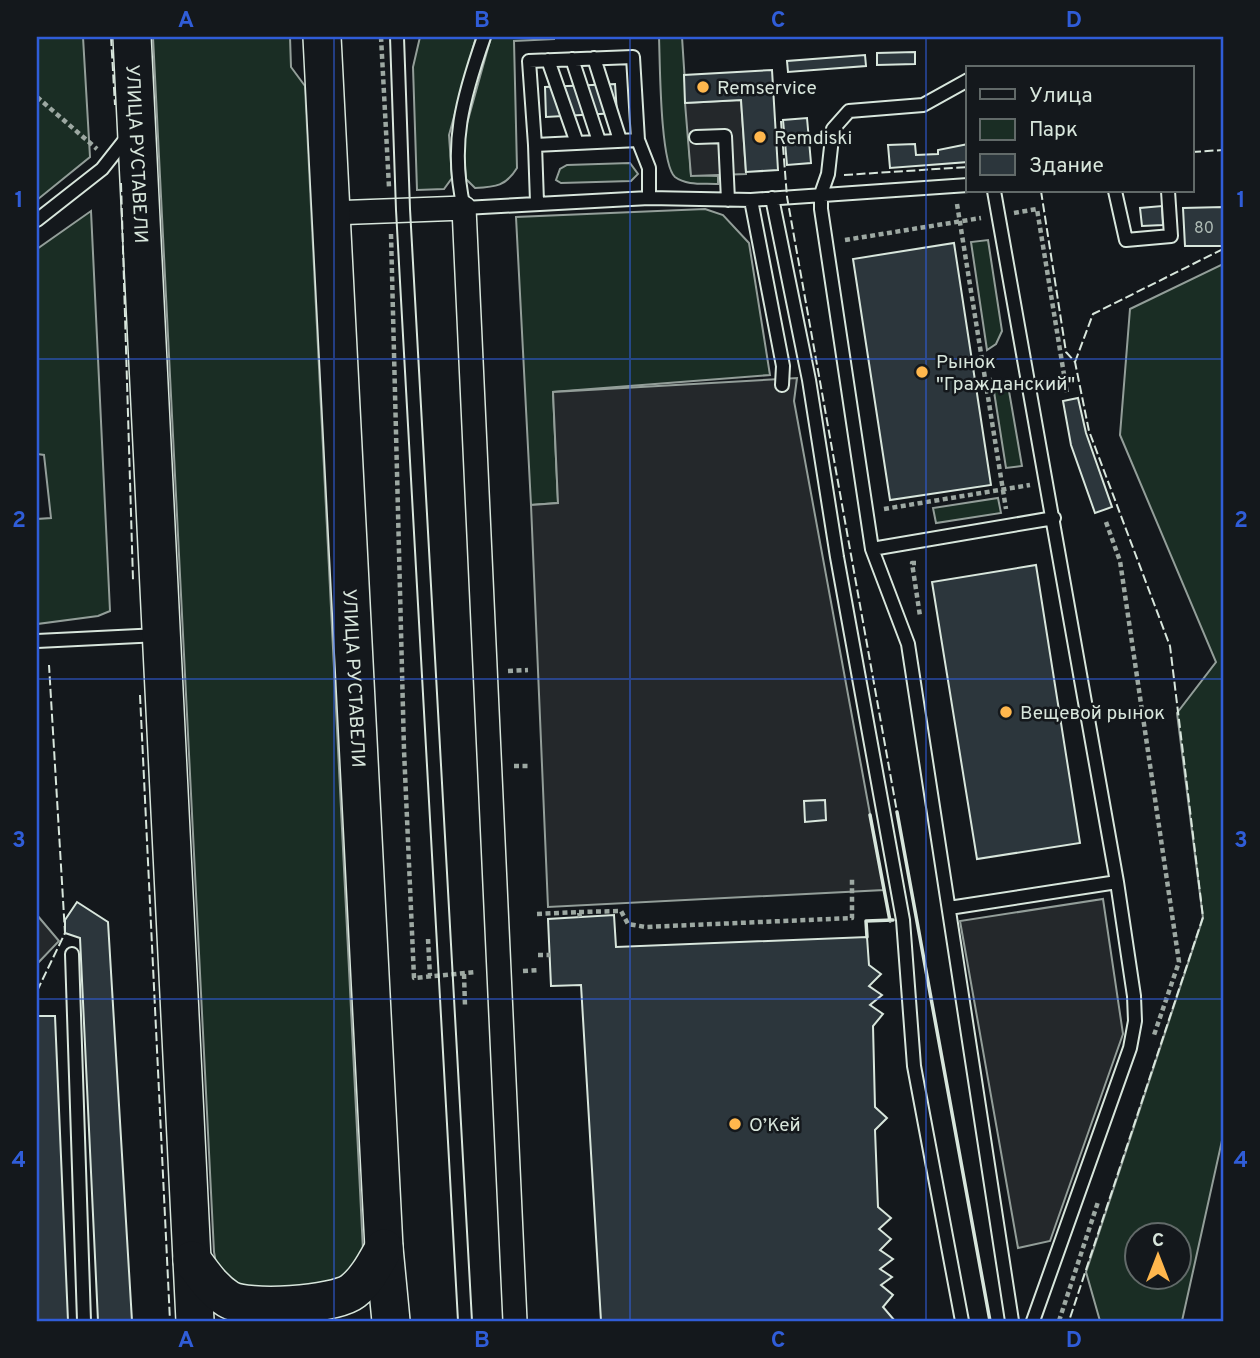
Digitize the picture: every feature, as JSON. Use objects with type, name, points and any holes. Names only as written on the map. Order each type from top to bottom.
[{"type":"main road","name":"УЛИЦА РУСТАВЕЛИ","points":[[132,37],[195,1321]]},
{"type":"main road","name":"УЛИЦА РУСТАВЕЛИ","points":[[322,37],[384,1248],[391,1321]]},
{"type":"main road","points":[[192,1259],[215,1289],[230,1301],[250,1305],[336,1301],[365,1280],[384,1248]]},
{"type":"main road","points":[[300,1321],[348,1321]]},
{"type":"street","points":[[331,213],[464,208],[515,1321]]},
{"type":"lane","points":[[484,37],[470,77],[456,137],[456,175],[464,208],[649,198],[751,200],[966,185]]},
{"type":"lane","points":[[537,202],[529,61],[594,58],[633,57],[638,140],[649,167],[649,198]]},
{"type":"lane","points":[[594,58],[620,140]]},
{"type":"lane","points":[[572,59],[599,141]]},
{"type":"lane","points":[[548,60],[577,143]]},
{"type":"lane","points":[[966,81],[923,105],[849,111],[833,129],[828,174],[821,194],[872,549],[908,643],[1012,1321]]},
{"type":"lane","points":[[37,220],[102,169],[136,124]]},
{"type":"lane","points":[[696,137],[724,136],[729,200]]},
{"type":"lane","points":[[534,145],[638,140]]},
{"type":"lane","points":[[994,192],[1048,482],[1117,882],[1134,996],[1135,1021],[1130,1048],[1033,1321]]},
{"type":"lane","points":[[1115,192],[1126,240],[1171,236],[1168,192]]},
{"type":"lane","points":[[772,198],[809,380],[837,557],[903,920],[914,1066],[962,1321]]},
{"type":"lane","points":[[751,200],[783,366],[782,385]]},
{"type":"lane","points":[[872,549],[1054,518]]},
{"type":"lane","points":[[37,641],[160,635]]},
{"type":"lane","points":[[949,908],[1117,882]]},
{"type":"lane","points":[[72,954],[84,1321]]},
{"type":"path","points":[[381,37],[390,210],[404,750],[414,978],[477,972]]},
{"type":"path","points":[[37,97],[102,153]]},
{"type":"path","points":[[954,185],[1008,526]]},
{"type":"path","points":[[884,509],[1048,482]]},
{"type":"path","points":[[922,628],[912,563],[925,561]]},
{"type":"path","points":[[537,914],[580,915],[621,911],[628,924],[646,927],[852,918],[852,879]]},
{"type":"path","points":[[428,939],[430,976]]},
{"type":"path","points":[[538,956],[550,955]]},
{"type":"path","points":[[522,971],[539,970]]},
{"type":"path","points":[[464,974],[465,1006]]},
{"type":"green space","points":[[37,37],[83,37],[90,157],[37,200]]},
{"type":"green space","points":[[153,37],[290,37],[291,67],[305,86],[363,1250],[346,1284],[247,1294],[217,1269],[214,1252]]},
{"type":"green space","points":[[420,37],[476,37],[449,135],[452,178],[444,189],[417,190],[413,67]]},
{"type":"green space","points":[[491,37],[554,39],[514,41],[517,168],[509,179],[500,184],[475,188],[466,179],[463,138]]},
{"type":"green space","points":[[659,37],[682,37],[691,175],[718,176],[718,184],[685,182],[675,177],[670,168],[662,111]]},
{"type":"green space","points":[[630,163],[638,174],[631,181],[561,183],[556,180],[560,169],[567,165]]},
{"type":"green space","points":[[705,209],[723,215],[749,243],[770,375],[553,392],[558,503],[531,505],[516,217]]},
{"type":"green space","points":[[91,211],[110,611],[98,616],[37,624],[37,519],[51,518],[44,455],[37,454],[37,249]]},
{"type":"green space","points":[[988,240],[1002,331],[996,344],[987,350],[971,242]]},
{"type":"green space","points":[[1223,264],[1223,1136],[1194,1267],[1194,1222],[1124,1222],[1124,1292],[1188,1292],[1182,1321],[1100,1321],[1086,1272],[1203,918],[1177,713],[1216,662],[1120,435],[1130,309]]},
{"type":"green space","points":[[992,379],[1005,384],[1009,391],[1022,466],[1006,468]]},
{"type":"green space","points":[[998,498],[1001,513],[936,523],[933,508]]},
{"type":"shaded area","points":[[741,100],[746,174],[691,176],[685,103]]},
{"type":"shaded area","points":[[797,378],[794,401],[884,890],[548,907],[531,505],[558,503],[553,392]]},
{"type":"shaded area","points":[[1103,899],[1123,1034],[1050,1241],[1018,1248],[960,921]]},
{"type":"shaded area","points":[[37,915],[59,941],[37,964]]},
{"type":"building","points":[[915,52],[915,64],[877,65],[877,53]]},
{"type":"building","points":[[865,55],[866,66],[788,72],[787,61]]},
{"type":"building","name":"Remdiski","points":[[772,70],[778,170],[746,172],[741,100],[685,103],[684,75]]},
{"type":"building","points":[[615,84],[617,113],[546,117],[545,87]]},
{"type":"building","points":[[807,118],[811,163],[787,165],[783,120]]},
{"type":"building","points":[[915,144],[916,155],[938,154],[938,150],[966,144],[966,162],[890,168],[888,145]]},
{"type":"building","points":[[1162,206],[1163,225],[1142,226],[1140,208]]},
{"type":"building","points":[[1223,207],[1223,246],[1185,246],[1183,208]]},
{"type":"building","name":"Рынок \"Гражданский\"","points":[[954,243],[991,485],[890,500],[853,259]]},
{"type":"building","points":[[1078,398],[1086,433],[1112,507],[1095,513],[1071,445],[1063,401]]},
{"type":"building","name":"Вещевой рынок","points":[[1036,565],[1080,843],[977,859],[932,582]]},
{"type":"building","points":[[825,800],[826,820],[805,822],[804,801]]},
{"type":"building","points":[[77,902],[108,922],[132,1321],[98,1321],[80,938],[65,933],[65,920]]},
{"type":"building","name":"О’Кей","points":[[614,915],[616,947],[867,937],[869,965],[881,974],[869,986],[882,995],[870,1005],[883,1014],[873,1026],[875,1107],[887,1118],[875,1130],[878,1207],[891,1218],[879,1229],[891,1239],[880,1250],[893,1259],[880,1269],[892,1277],[881,1285],[893,1295],[883,1307],[895,1321],[601,1321],[581,985],[551,986],[548,919]]},
{"type":"building","points":[[37,1016],[55,1016],[68,1321],[37,1321]]},
{"type":"tram line","points":[[390,37],[396,210],[458,1321]]},
{"type":"tram line","points":[[404,37],[410,209],[472,1321]]},
{"type":"fence","points":[[111,37],[115,105]]},
{"type":"fence","points":[[781,121],[787,197],[897,812]]},
{"type":"fence","points":[[1194,152],[1223,150]]},
{"type":"fence","points":[[844,175],[966,167]]},
{"type":"fence","points":[[121,183],[133,580]]},
{"type":"fence","points":[[1041,192],[1066,352],[1075,362],[1089,431],[1170,646],[1203,917],[1069,1321]]},
{"type":"fence","points":[[1075,362],[1093,314],[1223,249]]},
{"type":"fence","points":[[37,991],[65,933],[49,665]]},
{"type":"fence","points":[[140,695],[170,1321]]},
{"type":"wall","points":[[897,812],[990,1321]]},
{"type":"wall","points":[[870,815],[890,921]]},
{"type":"wall","points":[[867,937],[866,921],[893,920]]},
{"type":"place","name":"Remservice","points":[[703,87]]},
{"type":"place","name":"Remdiski","points":[[760,137]]},
{"type":"place","name":"Рынок \"Гражданский\"","points":[[922,372]]},
{"type":"place","name":"Вещевой рынок","points":[[1006,712]]},
{"type":"place","name":"О’Кей","points":[[735,1124]]}]
